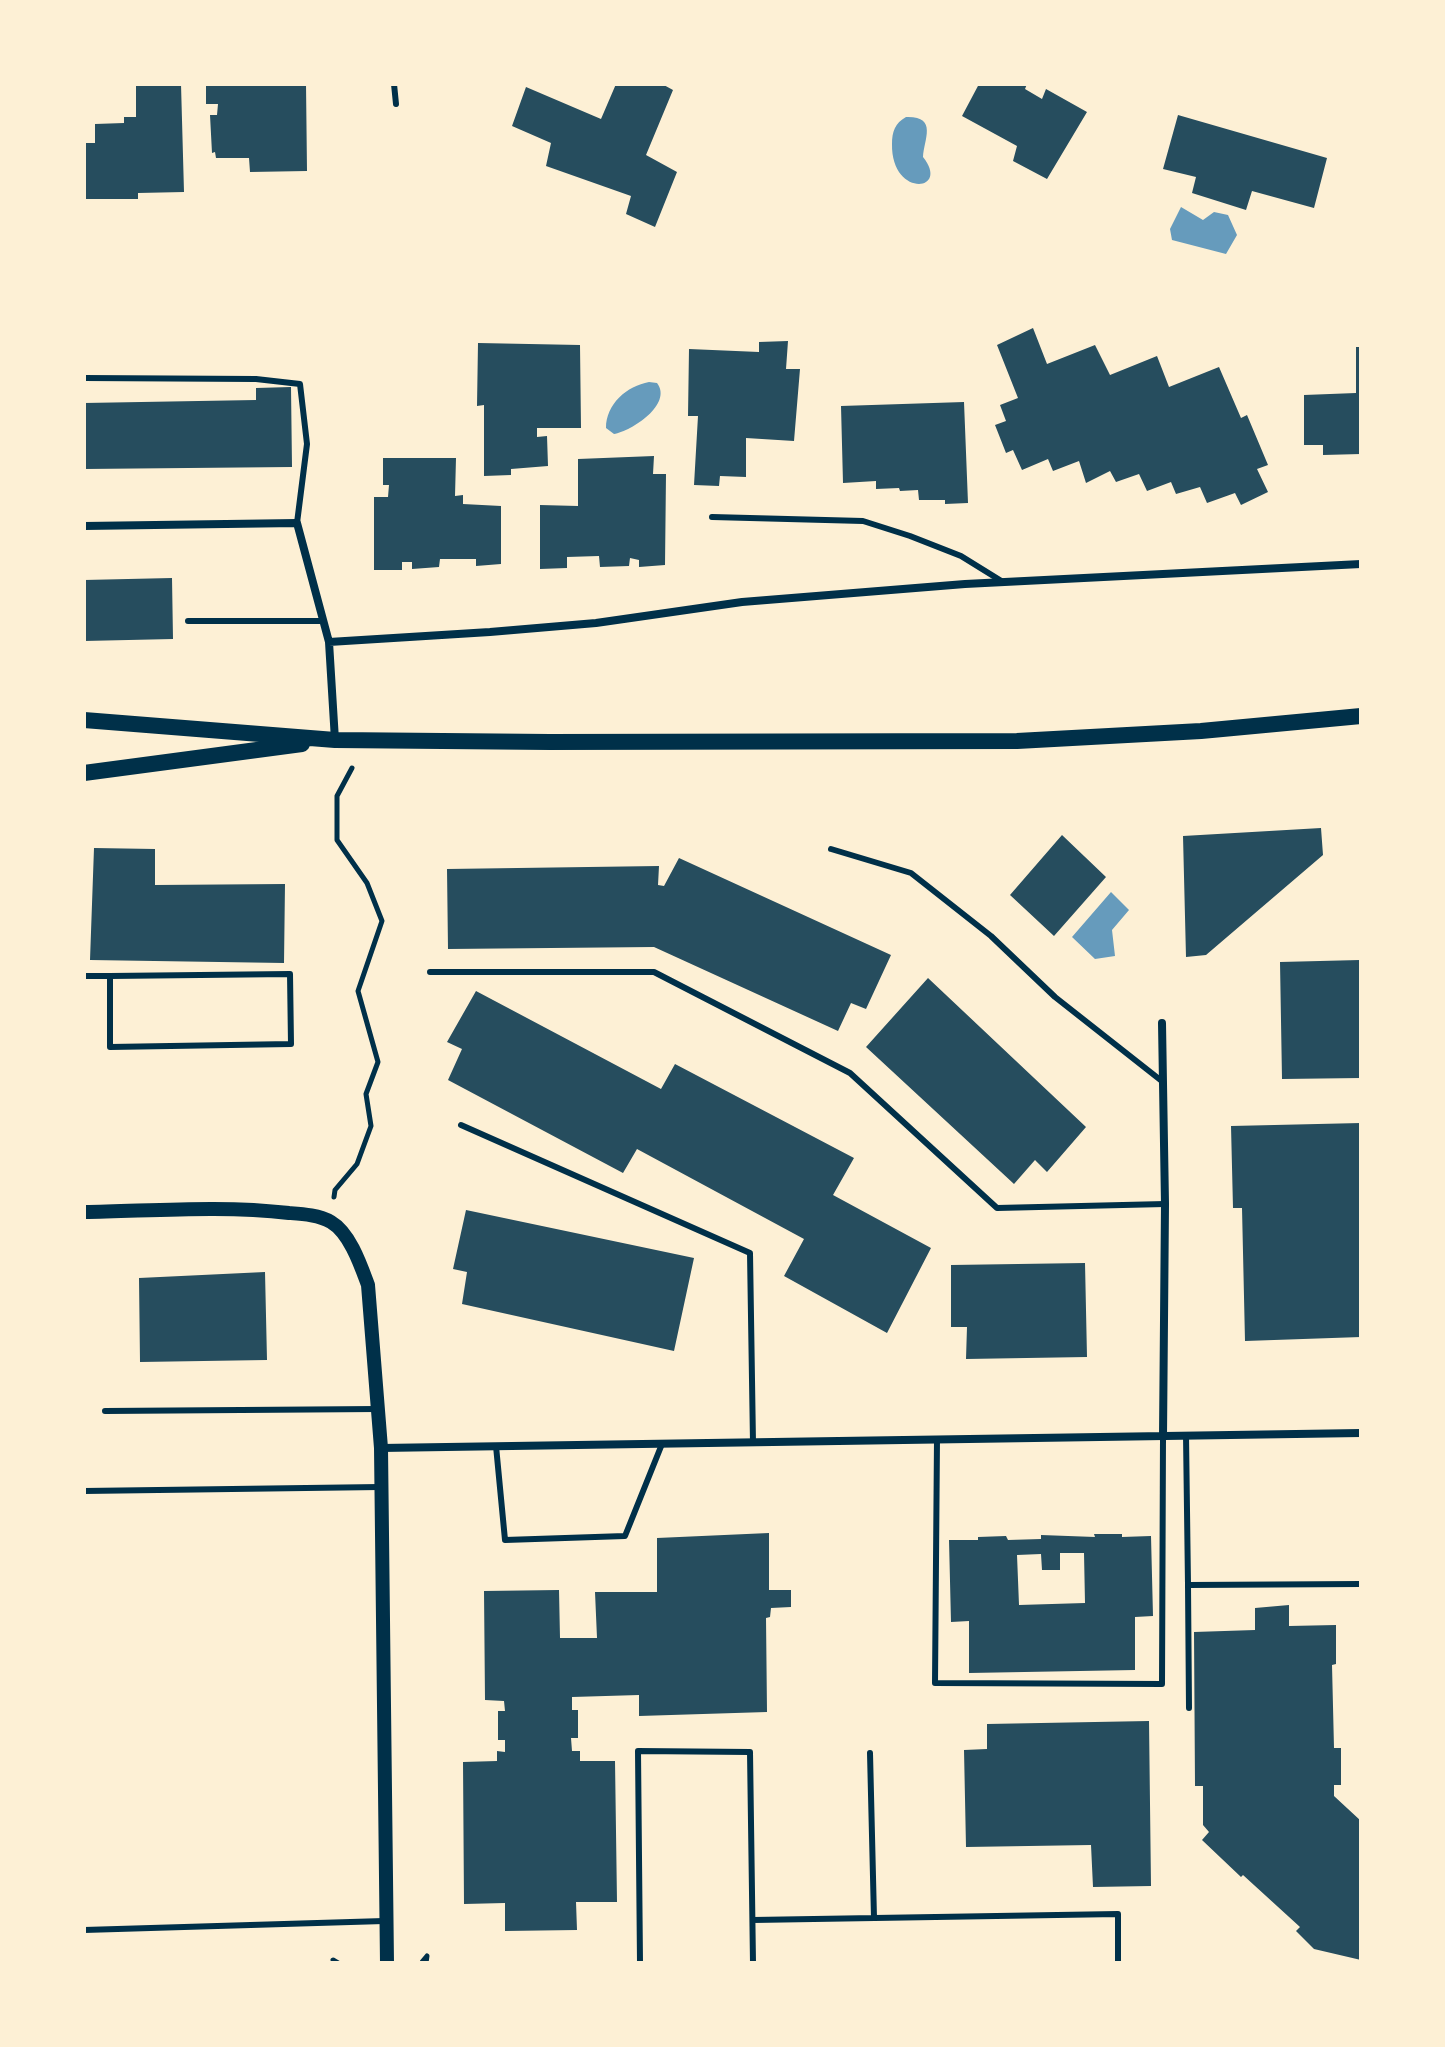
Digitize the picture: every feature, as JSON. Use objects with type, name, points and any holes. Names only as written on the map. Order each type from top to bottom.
[{"type":"main road","points":[[84,720],[335,740],[1017,741],[1201,731],[1361,716]]},
{"type":"main road","points":[[84,773],[335,740]]},
{"type":"street","points":[[84,526],[297,523],[329,642],[335,740]]},
{"type":"street","points":[[329,642],[596,623],[742,602],[1003,582],[1361,564]]},
{"type":"street","points":[[1162,1023],[1165,1204],[1163,1436]]},
{"type":"street","points":[[84,1212],[258,1209],[310,1215],[333,1222],[351,1244],[368,1285],[381,1448],[387,1963]]},
{"type":"street","points":[[381,1448],[1361,1433]]},
{"type":"lane","points":[[394,84],[396,104]]},
{"type":"lane","points":[[84,378],[256,379],[300,384],[307,444],[297,523]]},
{"type":"lane","points":[[712,517],[863,521],[961,556],[1003,582]]},
{"type":"lane","points":[[188,621],[323,621]]},
{"type":"lane","points":[[831,849],[911,873],[991,936],[1055,997],[1163,1082]]},
{"type":"lane","points":[[430,972],[654,972],[850,1073],[997,1208],[1165,1204]]},
{"type":"lane","points":[[84,976],[290,974],[291,1044],[110,1047],[110,976]]},
{"type":"lane","points":[[461,1125],[750,1253],[753,1443]]},
{"type":"lane","points":[[105,1411],[377,1409]]},
{"type":"lane","points":[[1186,1435],[1189,1708]]},
{"type":"lane","points":[[937,1439],[935,1683],[1162,1684],[1163,1436]]},
{"type":"lane","points":[[496,1446],[505,1540],[625,1536],[662,1444]]},
{"type":"lane","points":[[84,1491],[381,1487]]},
{"type":"lane","points":[[1188,1585],[1361,1584]]},
{"type":"lane","points":[[640,1963],[638,1751],[750,1752],[753,1963]]},
{"type":"lane","points":[[870,1753],[874,1918]]},
{"type":"lane","points":[[753,1920],[1118,1914],[1118,1963]]},
{"type":"lane","points":[[84,1930],[387,1921]]},
{"type":"path","points":[[333,1222],[335,1190],[357,1164],[371,1126],[366,1094],[378,1062],[358,991],[382,921],[367,883],[337,840],[337,796],[366,740]]},
{"type":"water","points":[[906,117],[922,120],[926,124],[923,157],[930,169],[930,177],[925,183],[909,181],[900,174],[894,161],[894,132]]},
{"type":"water","points":[[1181,207],[1203,220],[1214,212],[1228,215],[1237,235],[1226,254],[1172,240],[1170,229]]},
{"type":"water","points":[[649,382],[657,383],[660,391],[655,408],[640,422],[622,432],[614,434],[606,428],[610,411],[619,398]]},
{"type":"water","points":[[1111,892],[1129,910],[1112,930],[1115,956],[1095,959],[1072,937]]},
{"type":"building","points":[[136,84],[181,84],[184,192],[138,193],[138,199],[84,199],[84,143],[95,143],[95,124],[124,123],[124,117],[136,117]]},
{"type":"building","points":[[206,84],[306,84],[307,171],[250,172],[249,158],[216,158],[215,152],[212,153],[210,115],[217,115],[218,104],[206,104]]},
{"type":"building","points":[[616,84],[662,84],[673,90],[646,155],[677,172],[655,227],[626,214],[631,196],[546,166],[551,143],[512,126],[526,87],[601,119]]},
{"type":"building","points":[[979,84],[1027,84],[1025,89],[1042,99],[1046,89],[1087,112],[1047,179],[1013,161],[1017,146],[962,116]]},
{"type":"building","points":[[1178,115],[1327,158],[1314,208],[1252,191],[1246,210],[1192,193],[1196,177],[1163,169]]},
{"type":"building","points":[[1033,328],[1047,364],[1095,345],[1110,375],[1157,356],[1169,387],[1219,367],[1241,418],[1247,415],[1268,465],[1257,469],[1268,492],[1241,505],[1235,493],[1207,503],[1200,487],[1176,494],[1171,482],[1147,491],[1139,474],[1116,482],[1110,471],[1086,483],[1079,461],[1053,471],[1048,459],[1022,470],[1013,450],[1006,453],[995,425],[1006,421],[1000,405],[1018,398],[997,345]]},
{"type":"building","points":[[788,341],[786,369],[800,369],[794,441],[746,438],[746,477],[720,476],[719,486],[694,485],[698,416],[688,416],[689,349],[759,352],[759,342]]},
{"type":"building","points":[[478,343],[580,345],[581,428],[537,428],[537,437],[547,436],[548,466],[511,469],[511,475],[484,476],[484,405],[477,406]]},
{"type":"building","points":[[1356,347],[1361,347],[1361,454],[1323,455],[1323,445],[1304,445],[1304,395],[1356,393]]},
{"type":"building","points":[[291,387],[292,467],[84,469],[84,403],[256,400],[256,388]]},
{"type":"building","points":[[964,402],[968,503],[945,504],[945,500],[919,500],[918,490],[876,489],[876,481],[843,483],[841,406]]},
{"type":"building","points":[[654,456],[653,474],[666,474],[665,565],[639,567],[639,560],[630,558],[629,566],[600,567],[599,556],[567,557],[567,568],[540,569],[540,505],[578,506],[578,459]]},
{"type":"building","points":[[383,458],[456,458],[455,496],[463,495],[463,504],[501,506],[501,564],[476,566],[476,559],[440,559],[439,567],[412,569],[412,562],[402,562],[402,570],[374,570],[374,497],[388,497],[389,485],[383,485]]},
{"type":"building","points":[[172,578],[173,639],[84,641],[84,580]]},
{"type":"building","points":[[1321,828],[1323,855],[1206,955],[1186,957],[1183,836]]},
{"type":"building","points":[[1062,835],[1106,877],[1054,936],[1010,895]]},
{"type":"building","points":[[94,848],[155,849],[155,885],[285,884],[284,963],[90,960]]},
{"type":"building","points":[[679,858],[891,955],[866,1009],[851,1003],[838,1031],[654,947],[448,949],[447,869],[659,866],[658,885],[664,886]]},
{"type":"building","points":[[1360,960],[1361,1078],[1282,1079],[1280,962]]},
{"type":"building","points":[[928,978],[1086,1127],[1047,1172],[1035,1160],[1014,1184],[866,1047]]},
{"type":"building","points":[[476,991],[661,1089],[675,1064],[854,1158],[833,1195],[931,1248],[887,1333],[784,1276],[804,1239],[637,1149],[623,1173],[448,1080],[462,1049],[447,1042]]},
{"type":"building","points":[[1361,1123],[1361,1337],[1245,1341],[1242,1208],[1233,1208],[1231,1126]]},
{"type":"building","points":[[466,1210],[694,1258],[674,1351],[462,1304],[467,1272],[453,1269]]},
{"type":"building","points":[[1085,1263],[1087,1357],[966,1359],[967,1327],[951,1327],[951,1265]]},
{"type":"building","points":[[265,1272],[267,1360],[140,1362],[139,1278]]},
{"type":"building","points":[[769,1533],[769,1590],[791,1590],[791,1607],[771,1608],[770,1617],[766,1618],[767,1712],[639,1716],[639,1695],[572,1697],[572,1710],[578,1710],[578,1738],[571,1738],[572,1751],[580,1751],[580,1761],[615,1761],[617,1902],[576,1902],[577,1930],[505,1931],[505,1903],[464,1904],[463,1762],[497,1761],[497,1751],[505,1752],[505,1740],[498,1740],[498,1711],[505,1711],[504,1701],[485,1700],[484,1591],[559,1590],[560,1638],[597,1638],[595,1592],[657,1592],[657,1538]]},
{"type":"building","points":[[1094,1534],[1151,1536],[1153,1616],[1135,1617],[1135,1670],[969,1673],[969,1621],[951,1622],[949,1540],[1006,1536],[1008,1540],[1041,1539],[1041,1535],[1095,1537]],"holes":[[[1060,1553],[1084,1553],[1085,1603],[1019,1605],[1017,1555],[1041,1554],[1042,1570],[1060,1570]]]},
{"type":"building","points":[[1289,1605],[1289,1626],[1336,1625],[1336,1664],[1332,1665],[1334,1748],[1341,1748],[1341,1785],[1334,1785],[1334,1796],[1361,1821],[1361,1960],[1314,1949],[1296,1931],[1300,1927],[1202,1840],[1209,1832],[1203,1825],[1203,1786],[1195,1786],[1194,1632],[1255,1630],[1255,1608]]},
{"type":"building","points":[[1149,1721],[1151,1886],[1093,1887],[1091,1845],[966,1847],[964,1750],[987,1749],[987,1724]]}]
